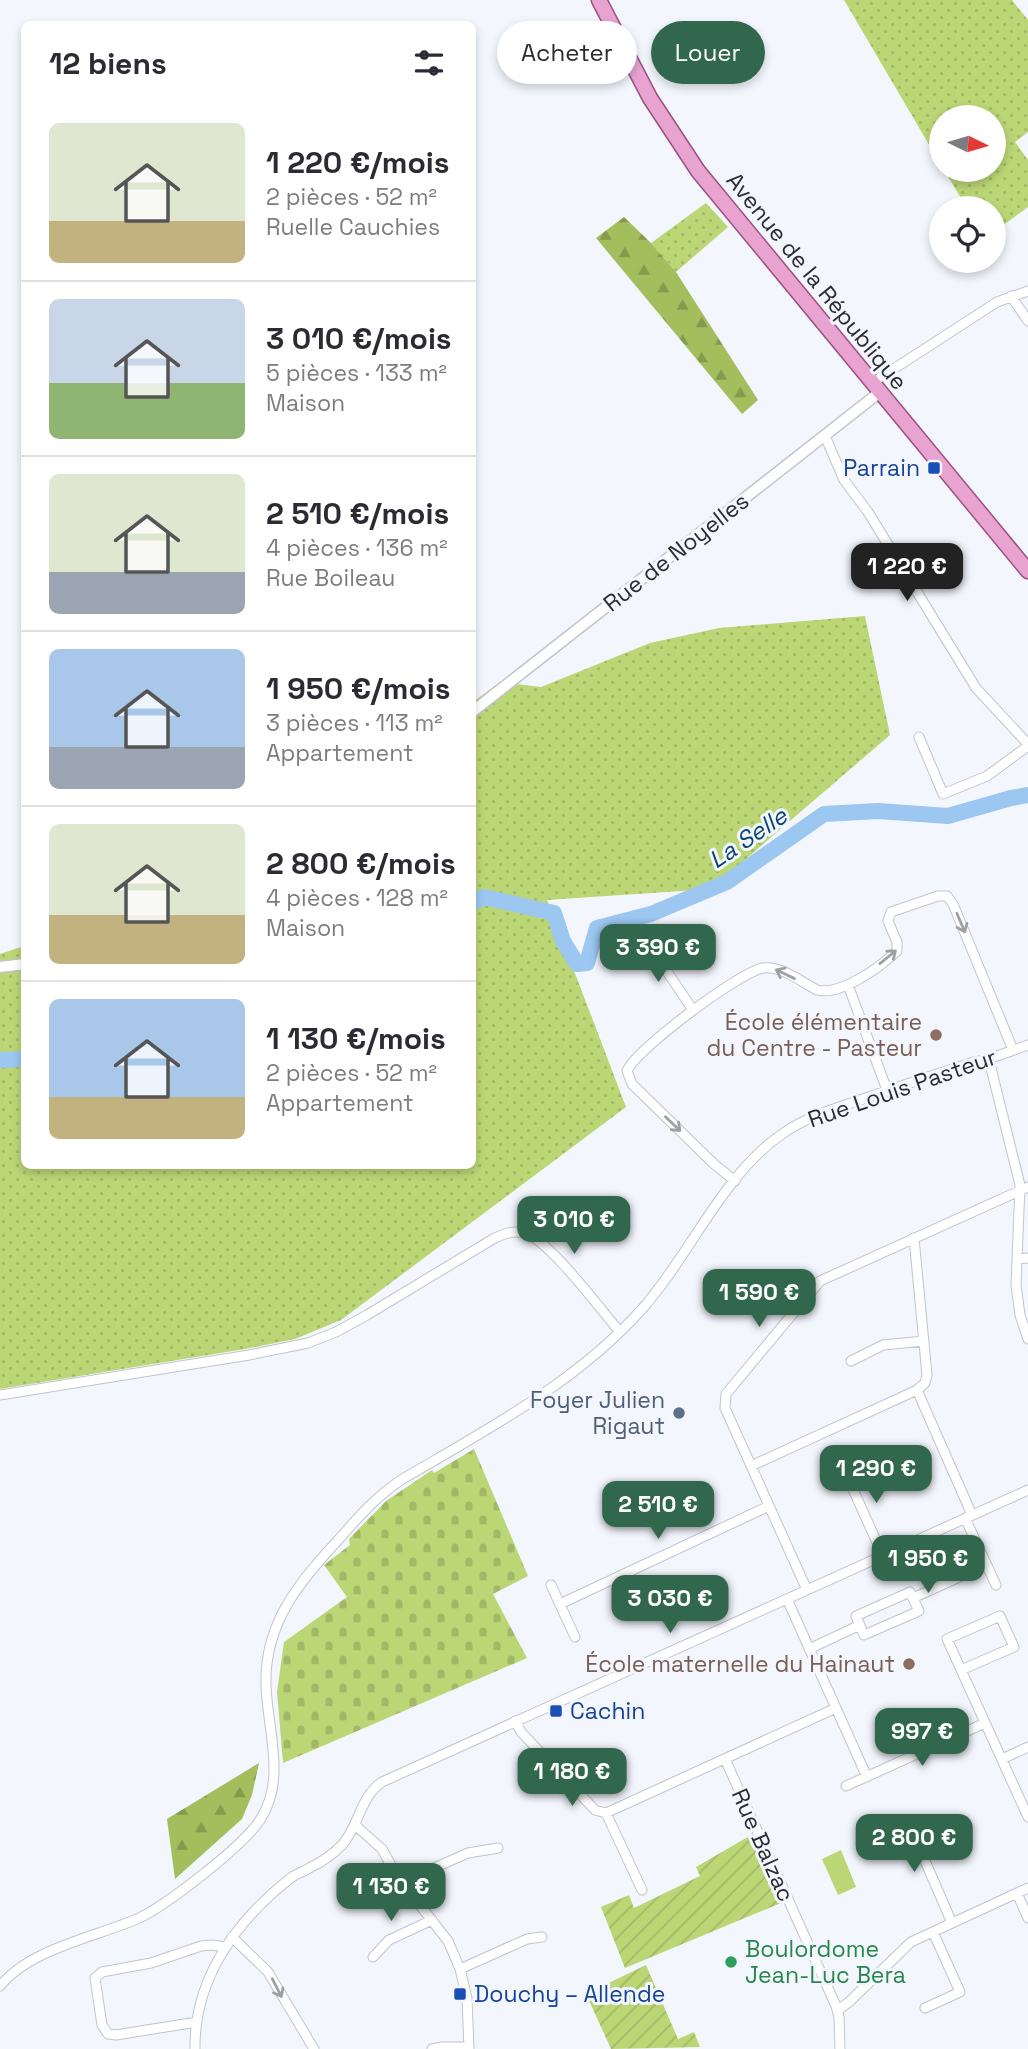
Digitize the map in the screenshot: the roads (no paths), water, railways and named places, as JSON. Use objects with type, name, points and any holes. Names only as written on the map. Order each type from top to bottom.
[{"type":"main road","name":"Avenue de la République","points":[[599,0],[650,98],[690,160],[1028,571]]},
{"type":"street","points":[[876,388],[985,309],[1028,291]]},
{"type":"street","points":[[1011,296],[1028,321]]},
{"type":"street","name":"Rue de Noyelles","points":[[476,709],[825,436],[876,388]]},
{"type":"street","points":[[825,436],[844,480],[867,512],[976,688],[1028,745],[987,776],[943,794],[919,737]]},
{"type":"street","points":[[735,1181],[632,1084],[627,1074],[633,1061],[694,1010],[743,977],[764,967],[781,971],[821,991],[835,991],[897,951],[898,945],[888,920],[889,915],[938,896],[947,897],[952,901],[1013,1050]]},
{"type":"street","points":[[647,942],[694,1010]]},
{"type":"street","points":[[0,967],[21,964]]},
{"type":"street","points":[[848,985],[887,1090]]},
{"type":"street","name":"Rue Louis Pasteur","points":[[0,1986],[15,1972],[38,1958],[137,1919],[166,1902],[252,1830],[261,1819],[271,1798],[274,1770],[266,1695],[267,1658],[278,1619],[300,1583],[370,1505],[388,1489],[568,1377],[620,1332],[652,1298],[735,1181],[755,1157],[786,1131],[830,1110],[1028,1045]]},
{"type":"street","points":[[989,1060],[1024,1188],[1017,1259],[1018,1307],[1028,1339]]},
{"type":"street","points":[[807,1590],[724,1408],[728,1390],[817,1283],[1024,1188]]},
{"type":"street","points":[[0,1395],[299,1345],[336,1332],[505,1234],[515,1232],[528,1234],[547,1249],[620,1332]]},
{"type":"street","points":[[751,1466],[923,1385],[927,1376],[914,1238]]},
{"type":"street","points":[[1017,1259],[1028,1258]]},
{"type":"street","points":[[851,1361],[883,1345],[924,1341]]},
{"type":"street","points":[[917,1390],[996,1585]]},
{"type":"street","points":[[850,1483],[883,1556]]},
{"type":"street","points":[[195,2049],[197,2022],[206,1987],[225,1947],[263,1901],[297,1874],[315,1866],[338,1848],[378,1785],[1028,1490]]},
{"type":"street","points":[[560,1604],[769,1506]]},
{"type":"street","points":[[913,1598],[986,1565]]},
{"type":"street","points":[[551,1585],[575,1637]]},
{"type":"street","points":[[910,1592],[919,1611],[864,1635],[860,1625],[856,1616],[910,1592]]},
{"type":"street","points":[[787,1599],[867,1777]]},
{"type":"street","points":[[961,1670],[1014,1647],[1000,1616],[947,1639],[961,1670],[985,1723],[1002,1759],[1028,1817]]},
{"type":"street","points":[[809,1649],[860,1625]]},
{"type":"street","points":[[515,1721],[521,1732],[595,1810],[606,1812],[836,1708]]},
{"type":"street","points":[[846,1787],[985,1723]]},
{"type":"street","points":[[1002,1759],[1028,1747]]},
{"type":"street","name":"Rue Balzac","points":[[725,1759],[838,2010],[839,2049]]},
{"type":"street","points":[[606,1812],[642,1890]]},
{"type":"street","points":[[355,1825],[382,1849],[402,1882],[448,1941],[460,1969],[468,2005],[469,2048],[432,2049]]},
{"type":"street","points":[[941,1846],[922,1854],[952,1923]]},
{"type":"street","points":[[402,1882],[473,1851],[498,1848]]},
{"type":"street","points":[[838,2010],[849,2003],[911,1942],[1028,1888]]},
{"type":"street","points":[[1017,1893],[1028,1918]]},
{"type":"street","points":[[373,1957],[389,1940],[432,1920]]},
{"type":"street","points":[[925,2008],[960,1992],[933,1932]]},
{"type":"street","points":[[232,1937],[268,1972],[314,2049]]},
{"type":"street","points":[[460,1969],[527,1939],[542,1937]]},
{"type":"street","points":[[197,2022],[108,2034],[102,2025],[95,1978],[102,1972],[156,1961],[201,1946],[225,1947]]},
{"type":"waterway","name":"La Selle","points":[[476,901],[484,897],[554,913],[563,941],[577,964],[587,963],[597,928],[651,914],[727,882],[824,814],[878,811],[948,816],[1028,795]]},
{"type":"waterway","name":"La Selle","points":[[0,1060],[21,1059]]},
{"type":"place","name":"Parrain","points":[[934,468]]},
{"type":"place","name":"École élémentaire du Centre - Pasteur","points":[[936,1035]]},
{"type":"place","name":"Foyer Julien Rigaut","points":[[679,1413]]},
{"type":"place","name":"École maternelle du Hainaut","points":[[909,1664]]},
{"type":"place","name":"Cachin","points":[[556,1711]]},
{"type":"place","name":"Boulordome Jean-Luc Bera","points":[[731,1962]]},
{"type":"place","name":"Douchy – Allende","points":[[460,1994]]}]
